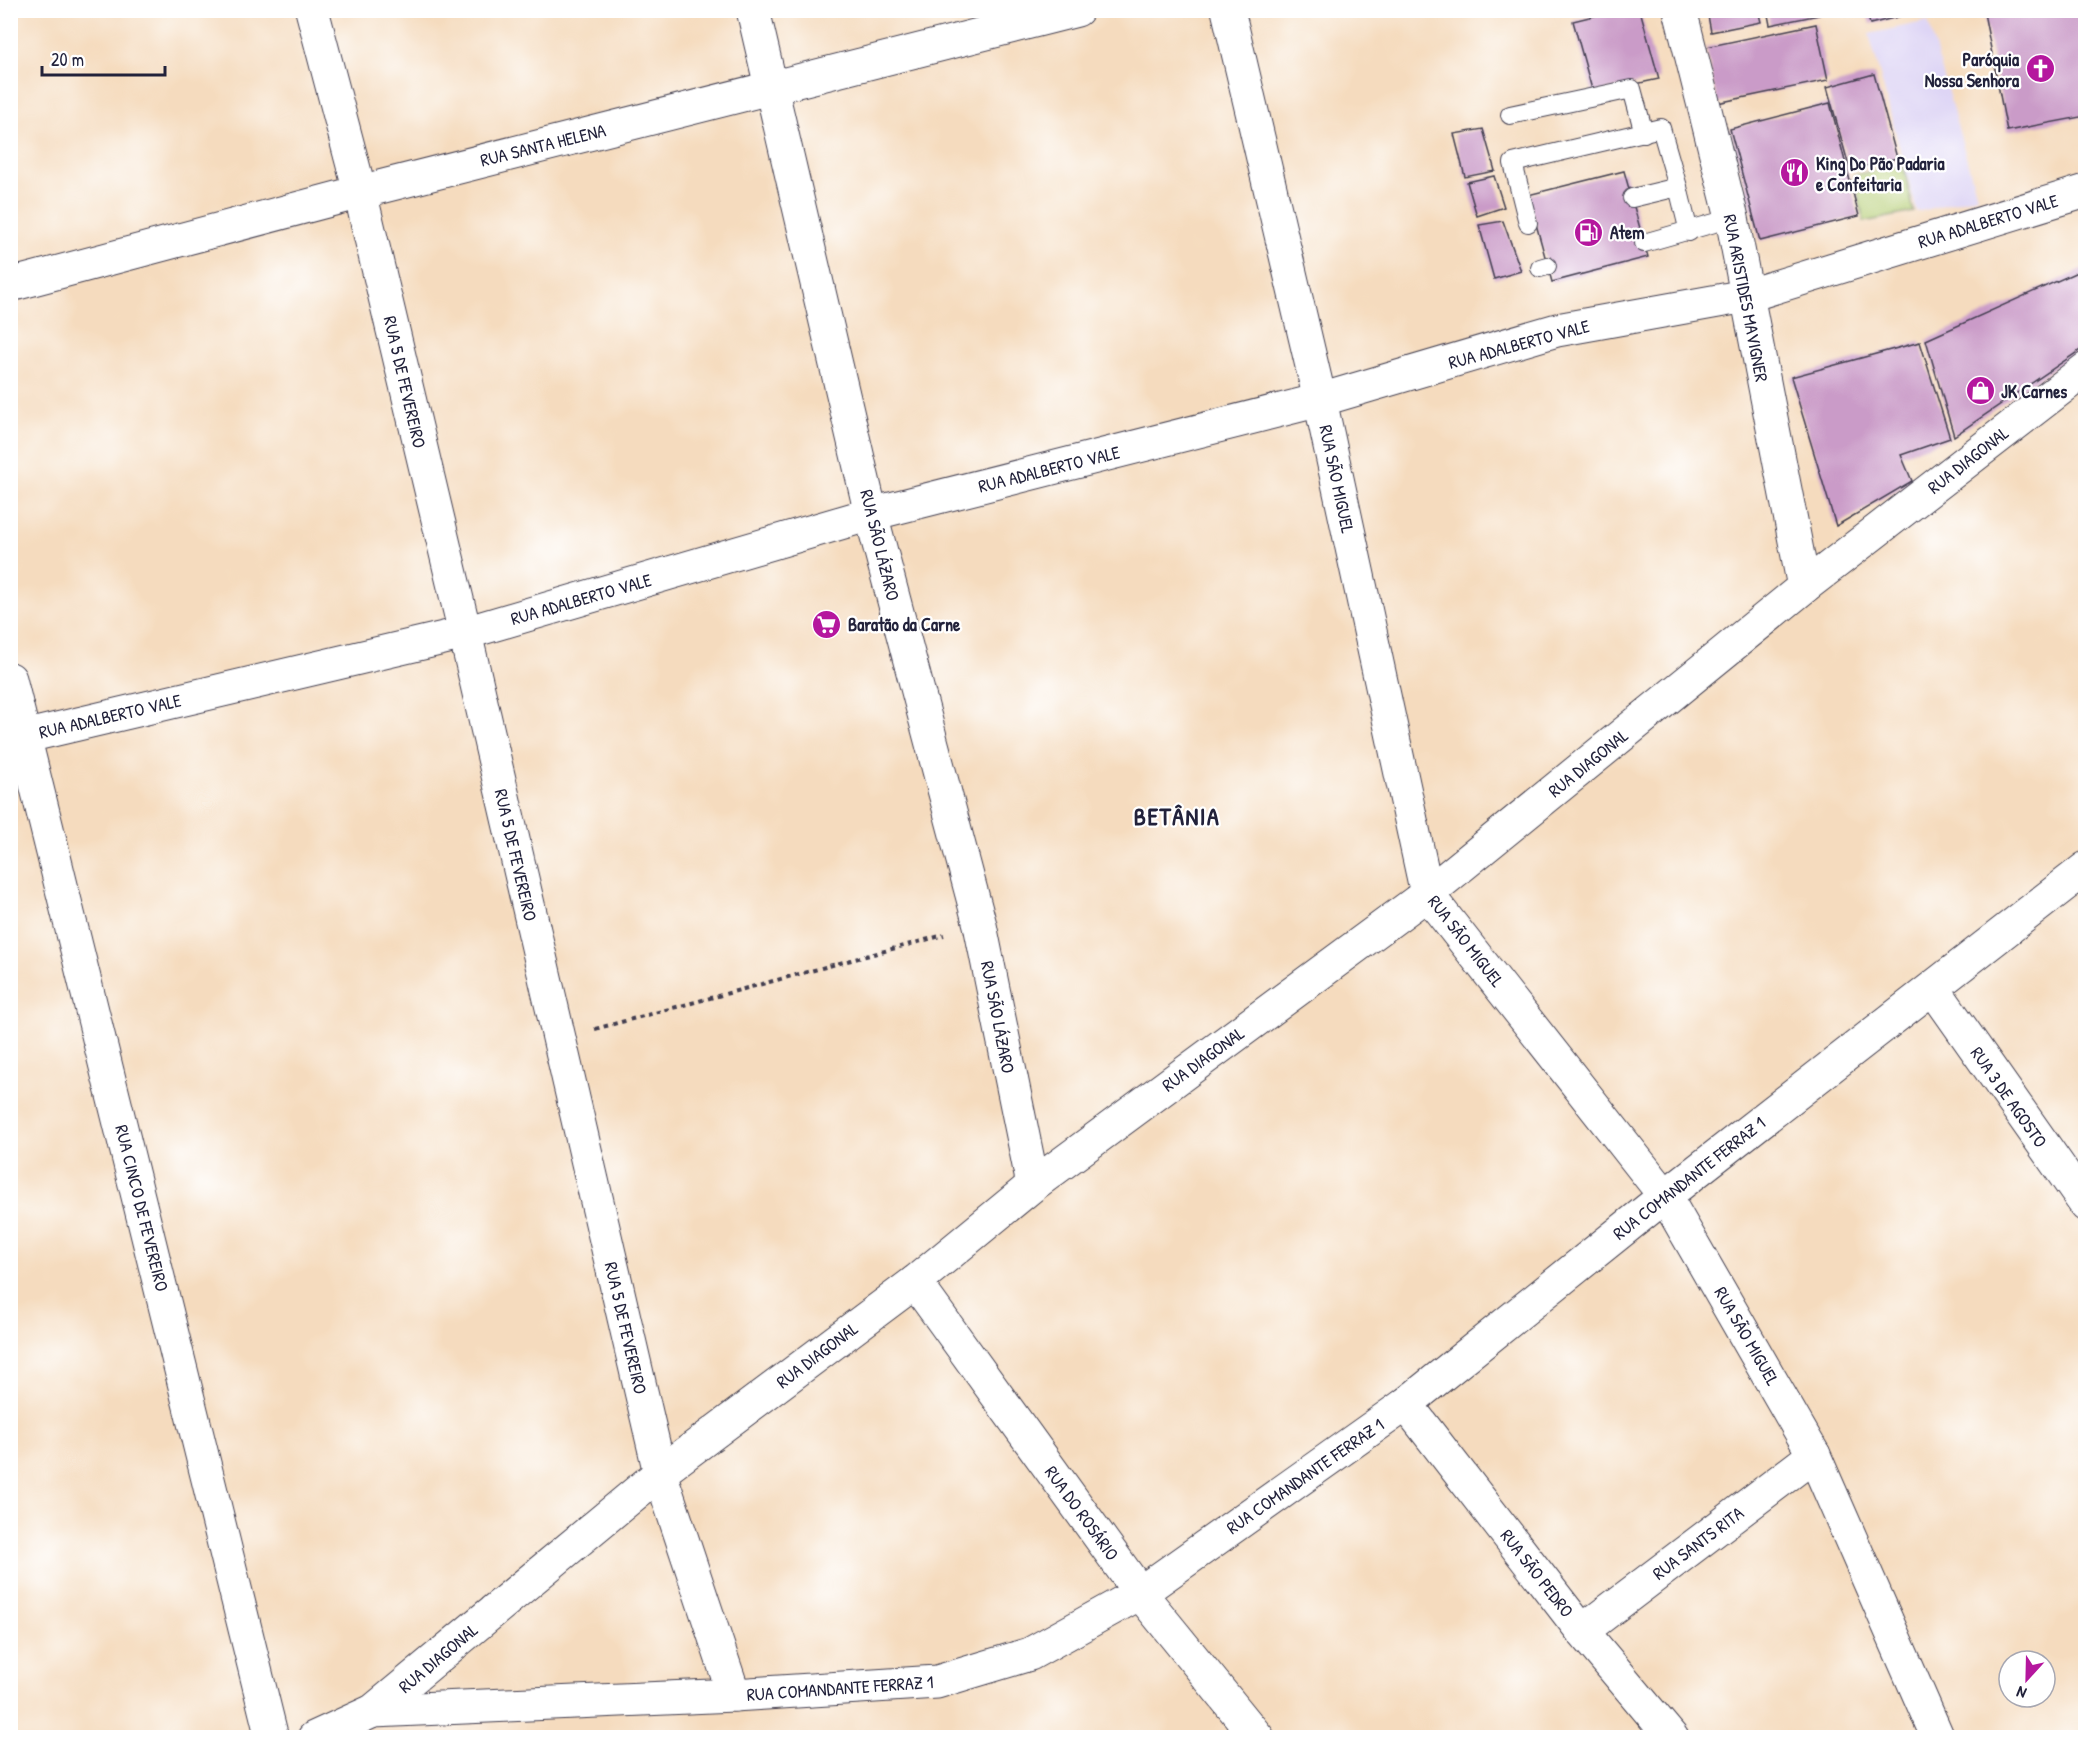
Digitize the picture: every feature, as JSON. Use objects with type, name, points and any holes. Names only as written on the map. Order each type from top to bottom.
[{"type":"street","name":"RUA 5 DE FEVEREIRO","points":[[312,10],[360,192],[465,633],[660,1473],[734,1695]]},
{"type":"street","name":"RUA SÃO LÁZARO","points":[[753,10],[871,514],[980,926],[1033,1185]]},
{"type":"street","name":"RUA SANTA HELENA","points":[[10,285],[771,86],[1077,10]]},
{"type":"street","name":"RUA SÃO MIGUEL","points":[[1228,10],[1320,400],[1427,894],[1665,1196],[1814,1455],[1938,1737]]},
{"type":"street","name":"RUA ARISTIDES MAVIGNER","points":[[1680,10],[1732,218],[1804,587]]},
{"type":"street","name":"RUA ADALBERTO VALE","points":[[18,738],[465,633],[871,514],[1320,400],[1557,330],[1746,296],[2085,191]]},
{"type":"street","name":"RUA DIAGONAL","points":[[314,1737],[373,1711],[660,1473],[915,1282],[1033,1185],[1427,894],[1804,587],[2085,369]]},
{"type":"street","name":"RUA CINCO DE FEVEREIRO","points":[[10,679],[18,738],[272,1737]]},
{"type":"street","name":"RUA COMANDANTE FERRAZ 1","points":[[373,1711],[734,1695],[937,1682],[1030,1654],[1140,1593],[1406,1404],[1665,1196],[2085,868]]},
{"type":"street","name":"RUA 3 DE AGOSTO","points":[[1933,988],[2085,1205]]},
{"type":"street","name":"RUA DO ROSÁRIO","points":[[915,1282],[1140,1593],[1258,1737]]},
{"type":"street","name":"RUA SÃO PEDRO","points":[[1406,1404],[1582,1630],[1672,1737]]},
{"type":"street","name":"RUA SANTS RITA","points":[[1582,1630],[1814,1455]]},
{"type":"lane","points":[[1510,115],[1632,88],[1644,133]]},
{"type":"lane","points":[[1528,223],[1513,163],[1661,129],[1689,232]]},
{"type":"lane","points":[[1632,198],[1678,187]]},
{"type":"lane","points":[[1644,243],[1732,218]]},
{"type":"path","points":[[558,1039],[980,926]]},
{"type":"shaded area","points":[[1928,21],[1977,196],[1917,212],[1869,34]]},
{"type":"green space","points":[[1903,164],[1914,212],[1864,222],[1854,175]]},
{"type":"building","points":[[1618,10],[1640,10],[1659,79],[1593,93],[1573,21]]},
{"type":"building","points":[[1707,10],[1758,10],[1761,22],[1711,32]]},
{"type":"building","points":[[1767,10],[1818,10],[1819,15],[1770,25]]},
{"type":"building","points":[[1866,10],[1921,10],[1921,11],[1870,24]]},
{"type":"building","name":"Paróquia Nossa Senhora","points":[[2000,10],[2082,10],[2086,23],[2086,116],[2007,131],[1984,13]]},
{"type":"building","points":[[1816,24],[1828,80],[1717,103],[1706,47]]},
{"type":"building","points":[[1874,74],[1897,158],[1850,170],[1827,87]]},
{"type":"building","name":"King Do Pão Padaria e Confeitaria","points":[[1830,103],[1859,216],[1760,241],[1730,129]]},
{"type":"building","points":[[1483,129],[1495,171],[1465,177],[1454,134]]},
{"type":"building","name":"Atem","points":[[1624,171],[1648,257],[1552,282],[1528,195]]},
{"type":"building","points":[[1494,176],[1504,207],[1477,216],[1467,182]]},
{"type":"building","points":[[1503,221],[1521,271],[1494,279],[1479,225]]},
{"type":"building","name":"JK Carnes","points":[[2086,268],[2086,346],[1954,436],[1926,340]]},
{"type":"building","points":[[1920,342],[1950,438],[1901,455],[1912,481],[1836,526],[1791,377]]},
{"type":"place","name":"Paróquia Nossa Senhora","points":[[2040,69]]},
{"type":"place","name":"King Do Pão Padaria e Confeitaria","points":[[1795,173]]},
{"type":"place","name":"Atem","points":[[1589,232]]},
{"type":"place","name":"JK Carnes","points":[[1980,391]]},
{"type":"place","name":"Baratão da Carne","points":[[827,624]]},
{"type":"district","name":"BETÂNIA","points":[[1177,816]]}]
